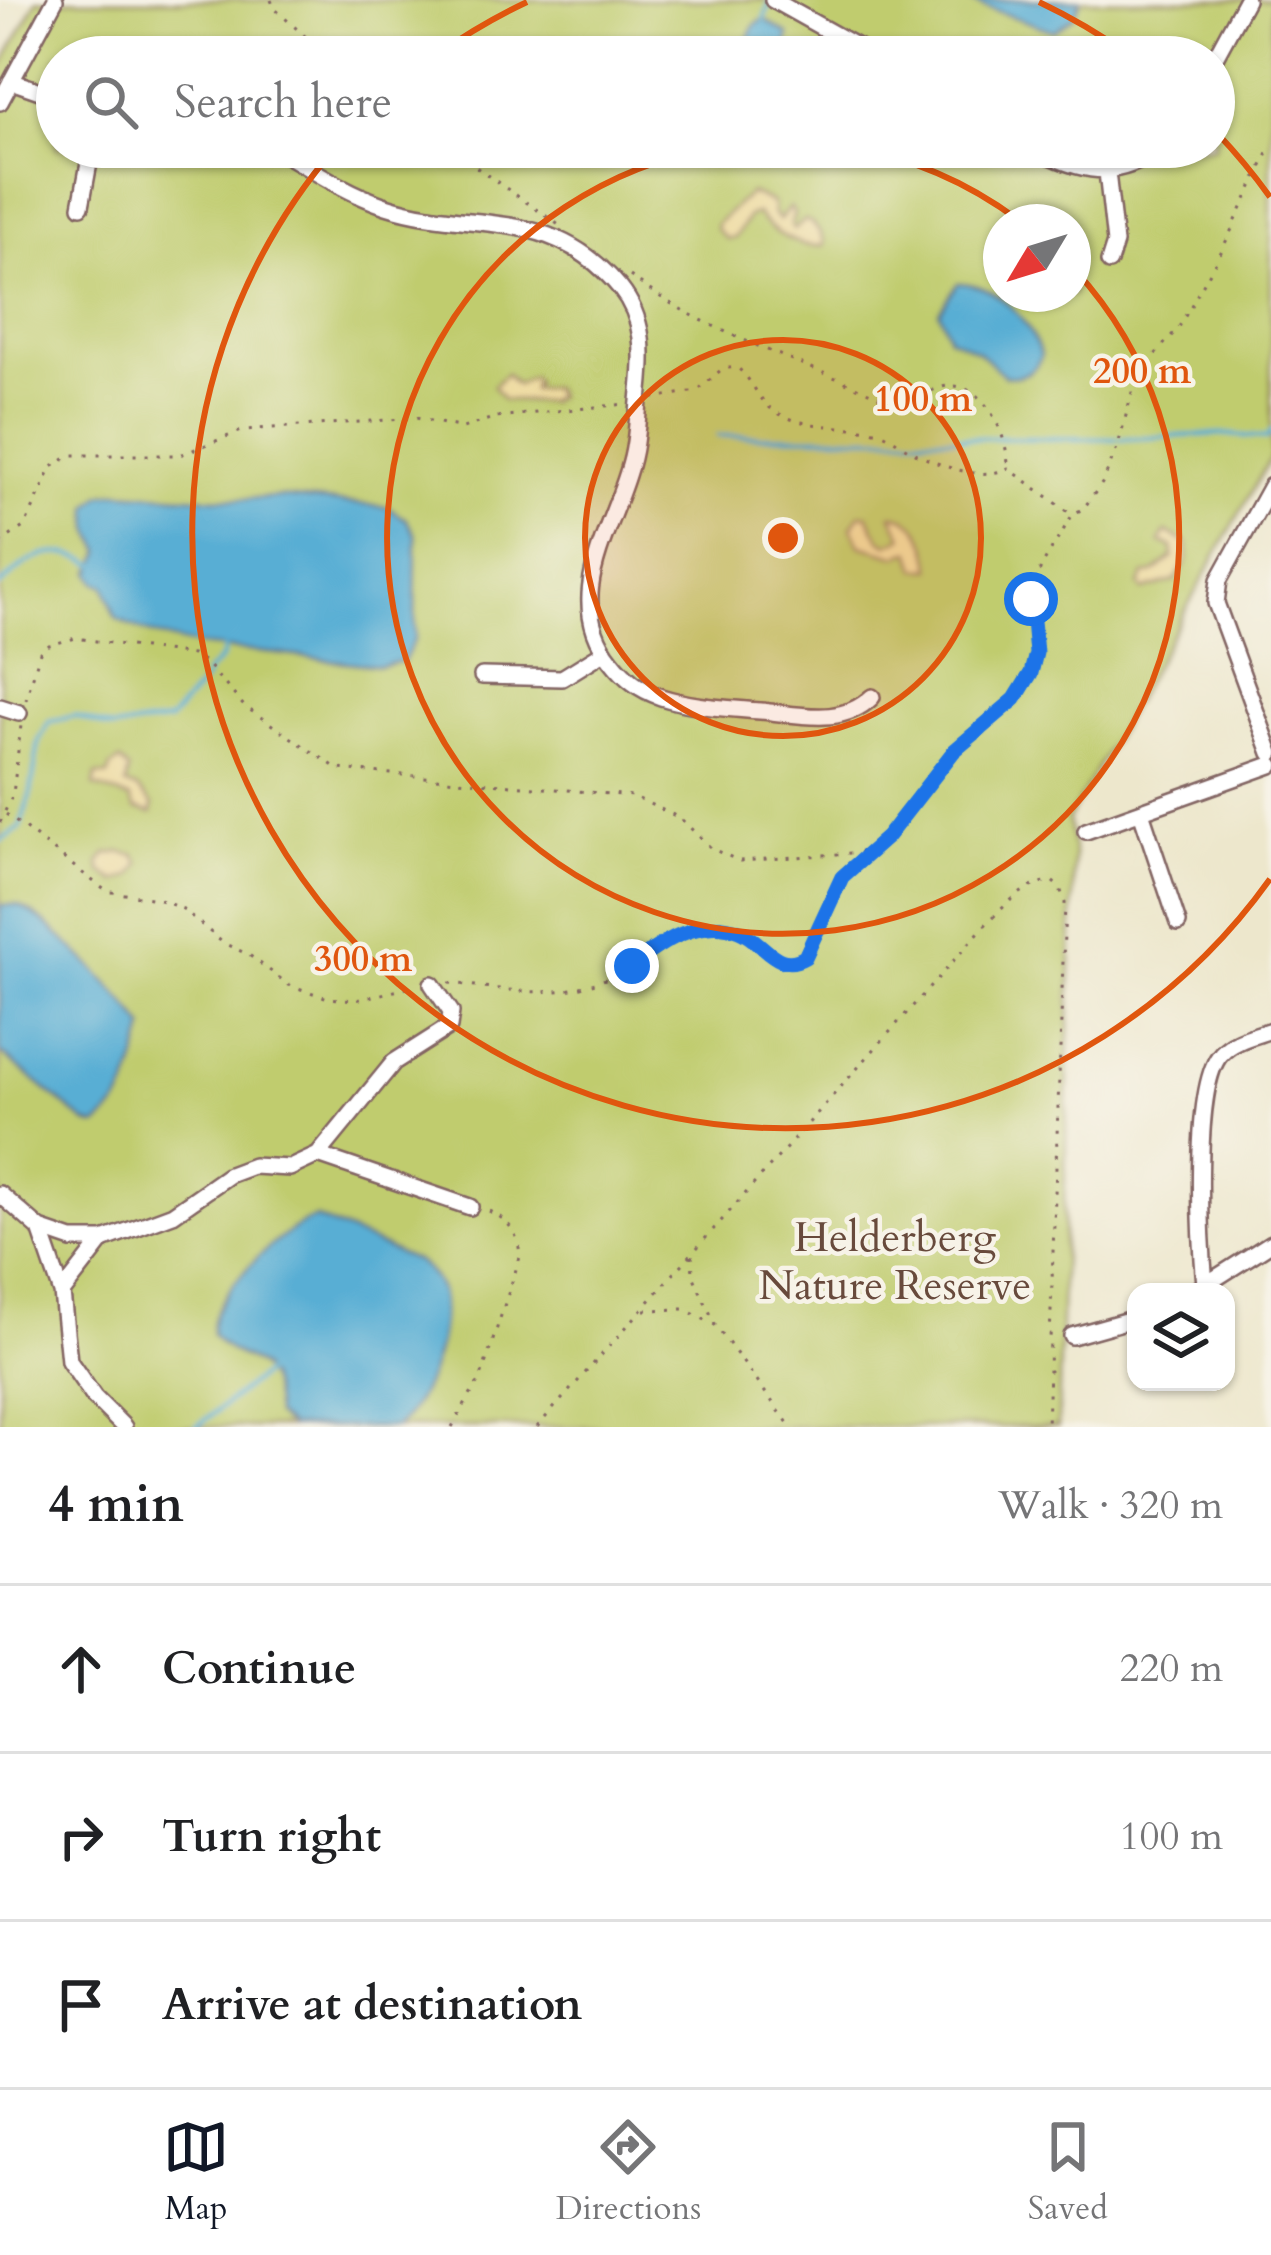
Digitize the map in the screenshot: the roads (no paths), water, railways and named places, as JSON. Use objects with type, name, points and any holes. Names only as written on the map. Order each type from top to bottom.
[{"type":"street","points":[[0,102],[55,0]]},
{"type":"street","points":[[773,0],[837,36]]},
{"type":"street","points":[[1226,36],[1246,0]]},
{"type":"street","points":[[11,81],[36,90]]},
{"type":"street","points":[[82,206],[88,168]]},
{"type":"street","points":[[313,168],[386,206],[532,229],[559,240],[609,276],[631,304],[644,342],[633,455],[587,595],[589,616],[604,652],[629,682],[682,702],[827,717],[852,712],[872,697]]},
{"type":"street","points":[[1076,168],[1107,172],[1123,168]]},
{"type":"street","points":[[1107,172],[1114,242],[1109,262]]},
{"type":"street","points":[[1271,486],[1219,580],[1216,603],[1271,753]]},
{"type":"street","points":[[482,676],[562,678],[604,652]]},
{"type":"street","points":[[0,707],[19,713]]},
{"type":"street","points":[[1086,831],[1271,765]]},
{"type":"street","points":[[1141,812],[1178,923]]},
{"type":"street","points":[[0,1194],[40,1229],[72,1240],[104,1240],[173,1214],[229,1175],[253,1166],[290,1168],[318,1155],[394,1062],[449,1028],[451,1012],[432,984]]},
{"type":"street","points":[[1199,1283],[1208,1076],[1229,1047],[1271,1030]]},
{"type":"street","points":[[318,1155],[470,1207]]},
{"type":"street","points":[[40,1229],[62,1293],[69,1361],[94,1397],[124,1427]]},
{"type":"street","points":[[62,1293],[104,1240]]},
{"type":"street","points":[[1207,1283],[1271,1243]]},
{"type":"street","points":[[1072,1336],[1127,1321]]},
{"type":"water","points":[[965,0],[1081,0],[1074,16],[1054,31]]},
{"type":"water","points":[[764,19],[789,35],[750,36]]},
{"type":"water","points":[[958,283],[983,289],[983,312],[1015,312],[1041,354],[1039,360],[1028,372],[1005,376],[978,351],[949,337],[939,311]]},
{"type":"water","points":[[101,495],[281,497],[387,507],[406,519],[416,536],[415,638],[403,661],[380,666],[195,645],[116,618],[105,586],[91,573],[102,552],[91,529],[89,507]]},
{"type":"water","points":[[0,905],[19,906],[32,913],[67,942],[145,1028],[123,1096],[96,1126],[86,1123],[0,1052]]},
{"type":"water","points":[[316,1218],[416,1261],[438,1286],[442,1325],[433,1365],[417,1401],[395,1427],[290,1427],[275,1415],[261,1368],[212,1335],[221,1302],[249,1266],[285,1235]]},
{"type":"waterway","points":[[764,19],[770,3]]},
{"type":"waterway","points":[[1122,439],[1219,434],[1267,438],[1271,431]]},
{"type":"waterway","points":[[718,436],[1117,439]]},
{"type":"waterway","points":[[0,586],[22,566],[44,555],[68,554],[97,565]]},
{"type":"waterway","points":[[0,841],[20,828],[39,741],[49,722],[74,716],[114,729],[169,721],[205,680],[224,649]]},
{"type":"waterway","points":[[196,1427],[265,1373]]},
{"type":"park label","name":"Helderberg Nature Reserve","points":[[895,1261]]}]
